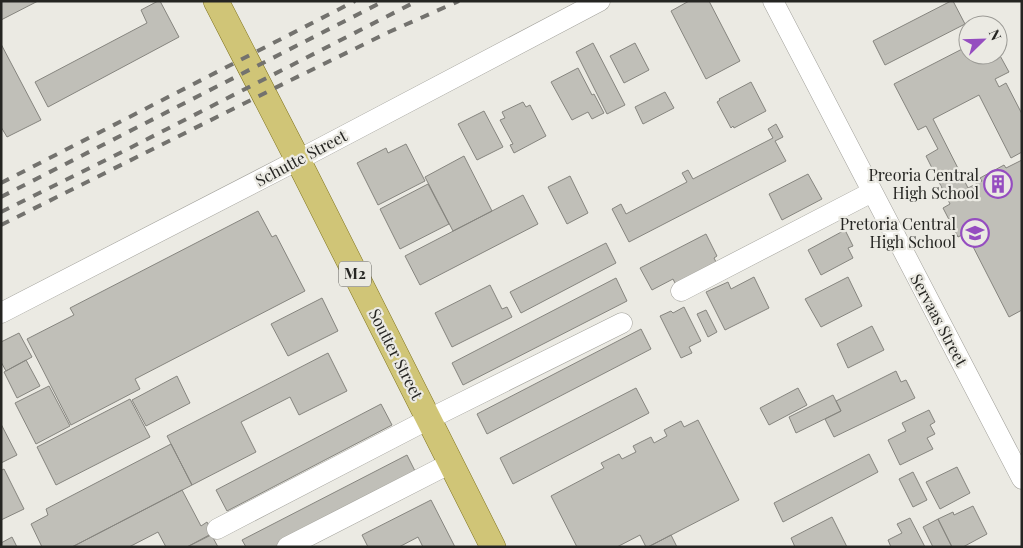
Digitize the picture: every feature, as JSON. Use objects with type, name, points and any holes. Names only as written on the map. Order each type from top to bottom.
[{"type":"main road","name":"Soutter Street","points":[[216,1],[494,547]]},
{"type":"street","name":"Schutte Street","points":[[1,313],[298,160],[600,1]]},
{"type":"street","name":"Servaas Street","points":[[773,1],[1022,479]]},
{"type":"street","points":[[681,291],[872,192]]},
{"type":"street","points":[[217,529],[429,419],[622,323]]},
{"type":"street","points":[[287,547],[451,462]]},
{"type":"building","points":[[1,1],[38,1],[1,20]]},
{"type":"building","points":[[160,1],[179,37],[48,107],[35,82],[147,23],[141,10]]},
{"type":"building","points":[[689,1],[709,1],[740,61],[706,79],[671,11]]},
{"type":"building","points":[[951,1],[953,1],[960,15],[958,15],[958,28],[885,65],[873,41]]},
{"type":"building","points":[[593,43],[625,105],[607,114],[576,52]]},
{"type":"building","points":[[635,43],[649,70],[624,83],[610,56]]},
{"type":"building","points":[[1,44],[41,120],[7,137],[1,127]]},
{"type":"building","name":"Preoria Central High School","points":[[958,51],[958,65],[1005,65],[1009,72],[995,79],[999,87],[1006,83],[1022,114],[1022,152],[1011,158],[979,95],[933,119],[968,188],[982,181],[980,178],[1004,165],[1006,168],[1022,160],[1022,310],[1009,317],[966,233],[958,237],[943,208],[950,204],[926,156],[938,149],[926,126],[918,130],[894,84]]},
{"type":"building","points":[[578,68],[604,113],[592,119],[588,112],[572,120],[551,82]]},
{"type":"building","points":[[751,82],[766,111],[731,128],[717,102],[719,99]]},
{"type":"building","points":[[665,92],[674,108],[643,124],[635,107]]},
{"type":"building","points":[[523,102],[526,107],[530,105],[546,136],[514,153],[510,145],[513,144],[500,120],[505,118],[502,112]]},
{"type":"building","points":[[484,111],[503,147],[477,160],[458,124]]},
{"type":"building","points":[[776,124],[783,137],[775,141],[786,161],[629,242],[612,209],[621,204],[626,214],[687,182],[682,173],[688,170],[693,179],[773,138],[768,129]]},
{"type":"building","points":[[406,144],[425,181],[378,205],[357,163],[386,148],[388,153]]},
{"type":"building","points":[[464,156],[492,211],[453,231],[425,177]]},
{"type":"building","points":[[808,174],[822,199],[782,220],[769,194]]},
{"type":"building","points":[[570,176],[588,213],[567,224],[548,187]]},
{"type":"building","points":[[428,184],[449,224],[400,249],[380,209]]},
{"type":"building","points":[[523,195],[538,224],[420,285],[405,256]]},
{"type":"building","points":[[258,211],[272,237],[276,235],[305,291],[135,379],[140,389],[71,425],[27,339],[74,315],[70,308]]},
{"type":"building","points":[[845,230],[853,246],[848,248],[853,258],[821,275],[808,250]]},
{"type":"building","points":[[706,234],[717,256],[714,258],[718,266],[677,287],[673,279],[652,290],[640,268]]},
{"type":"building","points":[[606,243],[616,263],[521,313],[510,292]]},
{"type":"building","points":[[754,277],[769,308],[725,330],[706,292],[728,282],[731,289]]},
{"type":"building","points":[[848,277],[862,306],[821,327],[805,299]]},
{"type":"building","points":[[616,278],[627,301],[463,385],[452,363]]},
{"type":"building","points":[[490,285],[502,309],[507,307],[512,317],[452,347],[435,313]]},
{"type":"building","points":[[322,298],[338,331],[288,356],[271,324]]},
{"type":"building","points":[[684,307],[701,341],[689,347],[692,353],[681,358],[660,316],[671,311],[673,313]]},
{"type":"building","points":[[706,310],[717,332],[708,337],[697,314]]},
{"type":"building","points":[[872,326],[884,350],[848,368],[837,344]]},
{"type":"building","points":[[641,329],[651,349],[487,434],[477,414]]},
{"type":"building","points":[[19,333],[32,357],[6,371],[1,362],[1,342]]},
{"type":"building","points":[[328,353],[347,391],[299,415],[290,397],[241,422],[256,452],[192,485],[167,436]]},
{"type":"building","points":[[26,360],[40,386],[17,398],[4,372]]},
{"type":"building","points":[[896,371],[901,382],[906,380],[915,398],[834,437],[825,419],[841,411],[836,401]]},
{"type":"building","points":[[177,376],[190,403],[146,426],[132,400]]},
{"type":"building","points":[[49,386],[70,426],[36,444],[15,403]]},
{"type":"building","points":[[636,388],[649,413],[513,484],[500,458]]},
{"type":"building","points":[[798,388],[807,405],[769,425],[760,408]]},
{"type":"building","points":[[833,395],[841,411],[796,433],[789,417]]},
{"type":"building","points":[[130,399],[150,437],[56,485],[37,447]]},
{"type":"building","points":[[381,404],[392,425],[227,511],[216,490]]},
{"type":"building","points":[[929,410],[935,422],[930,425],[935,434],[927,438],[933,449],[900,465],[888,440],[906,431],[902,423]]},
{"type":"building","points":[[698,420],[739,500],[648,547],[646,547],[640,535],[617,547],[577,547],[551,496],[604,468],[601,463],[619,454],[622,459],[636,452],[633,446],[651,437],[654,443],[667,436],[664,430],[681,421],[684,427]]},
{"type":"building","points":[[1,424],[17,455],[1,463]]},
{"type":"building","points":[[171,444],[192,485],[72,547],[42,547],[31,524],[48,515],[46,509]]},
{"type":"building","points":[[869,454],[878,472],[783,522],[774,503]]},
{"type":"building","points":[[407,455],[417,475],[279,547],[246,547],[242,540]]},
{"type":"building","points":[[957,467],[970,493],[940,509],[926,482]]},
{"type":"building","points":[[1,468],[2,470],[4,469],[24,509],[1,520]]},
{"type":"building","points":[[913,472],[927,500],[913,507],[899,479]]},
{"type":"building","points":[[182,490],[201,526],[207,522],[213,534],[187,547],[166,547],[158,532],[129,547],[72,547]]},
{"type":"building","points":[[431,500],[455,547],[423,547],[418,537],[399,547],[368,547],[362,535]]},
{"type":"building","points":[[973,506],[987,534],[963,547],[952,547],[938,519],[953,512],[954,515]]},
{"type":"building","points":[[832,517],[847,547],[795,547],[791,538]]},
{"type":"building","points":[[910,518],[925,547],[891,547],[888,540],[902,533],[897,524]]},
{"type":"building","points":[[938,519],[952,547],[933,547],[923,527]]},
{"type":"building","points":[[211,534],[218,547],[187,547]]},
{"type":"building","points":[[671,535],[677,547],[648,547]]},
{"type":"building","points":[[12,537],[17,547],[1,547],[1,543]]},
{"type":"railway","points":[[1,183],[355,1]]},
{"type":"railway","points":[[1,197],[384,1]]},
{"type":"railway","points":[[1,212],[417,1]]},
{"type":"railway","points":[[1,225],[389,32],[459,1]]},
{"type":"place","name":"Preoria Central High School","points":[[998,184]]},
{"type":"place","name":"Pretoria Central High School","points":[[975,233]]}]
